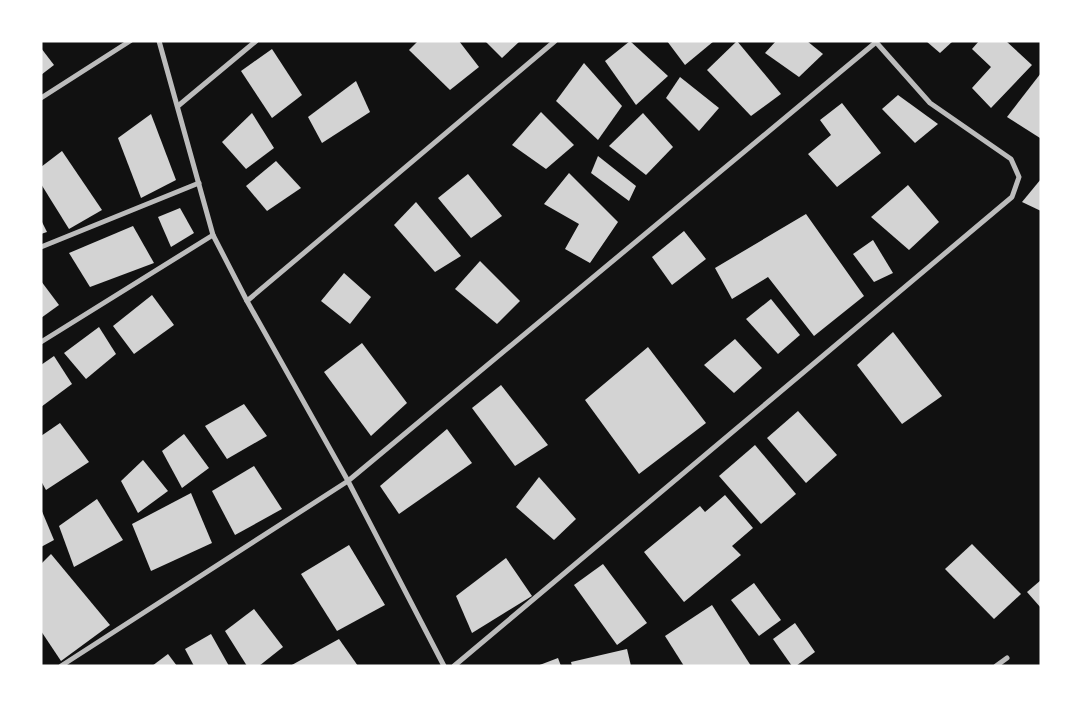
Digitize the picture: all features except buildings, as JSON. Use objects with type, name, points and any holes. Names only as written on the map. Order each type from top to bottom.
[{"type":"street","points":[[41,98],[130,41]]},
{"type":"street","points":[[159,41],[213,236],[247,301],[348,481],[444,666]]},
{"type":"street","points":[[178,106],[256,41]]},
{"type":"street","points":[[247,301],[555,41]]},
{"type":"street","points":[[61,666],[348,481],[875,42],[930,103],[1011,159],[1019,177],[1012,198],[454,666]]},
{"type":"street","points":[[41,247],[199,183]]},
{"type":"street","points":[[41,342],[213,236]]},
{"type":"street","points":[[996,666],[1007,658]]}]
